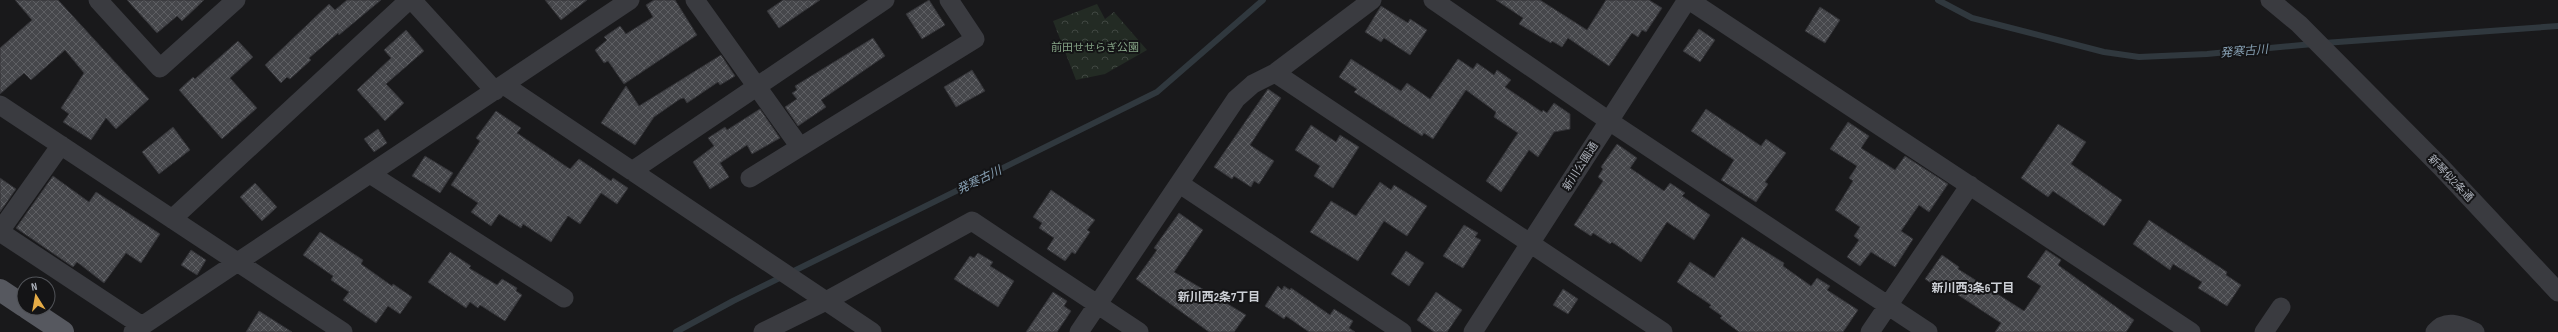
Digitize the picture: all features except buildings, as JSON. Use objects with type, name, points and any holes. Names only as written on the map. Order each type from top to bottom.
[{"type":"main road","points":[[0,290],[16,301]]},
{"type":"main road","points":[[39,316],[63,332]]},
{"type":"street","points":[[98,0],[160,68],[236,0]]},
{"type":"street","points":[[172,219],[411,0],[499,88],[632,171],[872,332]]},
{"type":"street","points":[[61,146],[0,232],[137,329],[630,0]]},
{"type":"street","points":[[695,0],[800,147]]},
{"type":"street","points":[[632,171],[885,0]]},
{"type":"street","points":[[750,178],[975,39],[949,0]]},
{"type":"street","points":[[1079,332],[1236,99],[1254,84],[1275,73],[1372,0]]},
{"type":"street","points":[[1433,0],[1609,122],[1928,332]]},
{"type":"street","points":[[1688,0],[2191,332]]},
{"type":"street","name":"新川公園通","points":[[1472,332],[1688,0]]},
{"type":"street","name":"新琴似2条通","points":[[2270,0],[2300,24],[2441,167],[2558,292]]},
{"type":"street","points":[[1275,73],[1663,332]]},
{"type":"street","points":[[0,105],[343,332]]},
{"type":"street","points":[[370,174],[564,298]]},
{"type":"street","points":[[1180,184],[1402,332]]},
{"type":"street","points":[[1870,332],[1970,186]]},
{"type":"street","points":[[763,332],[819,297],[972,221],[1139,332]]},
{"type":"street","points":[[2264,332],[2281,308]]},
{"type":"street","points":[[2435,332],[2440,326],[2456,323],[2475,332]]},
{"type":"green space","name":"前田せせらぎ公園","points":[[1097,4],[1105,19],[1114,12],[1147,50],[1105,74],[1076,80],[1053,21]]},
{"type":"waterway","name":"発寒古川","points":[[676,332],[733,301],[1157,92],[1263,0]]},
{"type":"waterway","name":"発寒古川","points":[[1938,0],[1972,18],[2104,52],[2139,57],[2207,54],[2313,44]]},
{"type":"waterway","name":"発寒古川","points":[[2324,43],[2558,26]]},
{"type":"district","name":"新川西3条6丁目","points":[[1973,288]]},
{"type":"district","name":"新川西2条7丁目","points":[[1219,297]]}]
